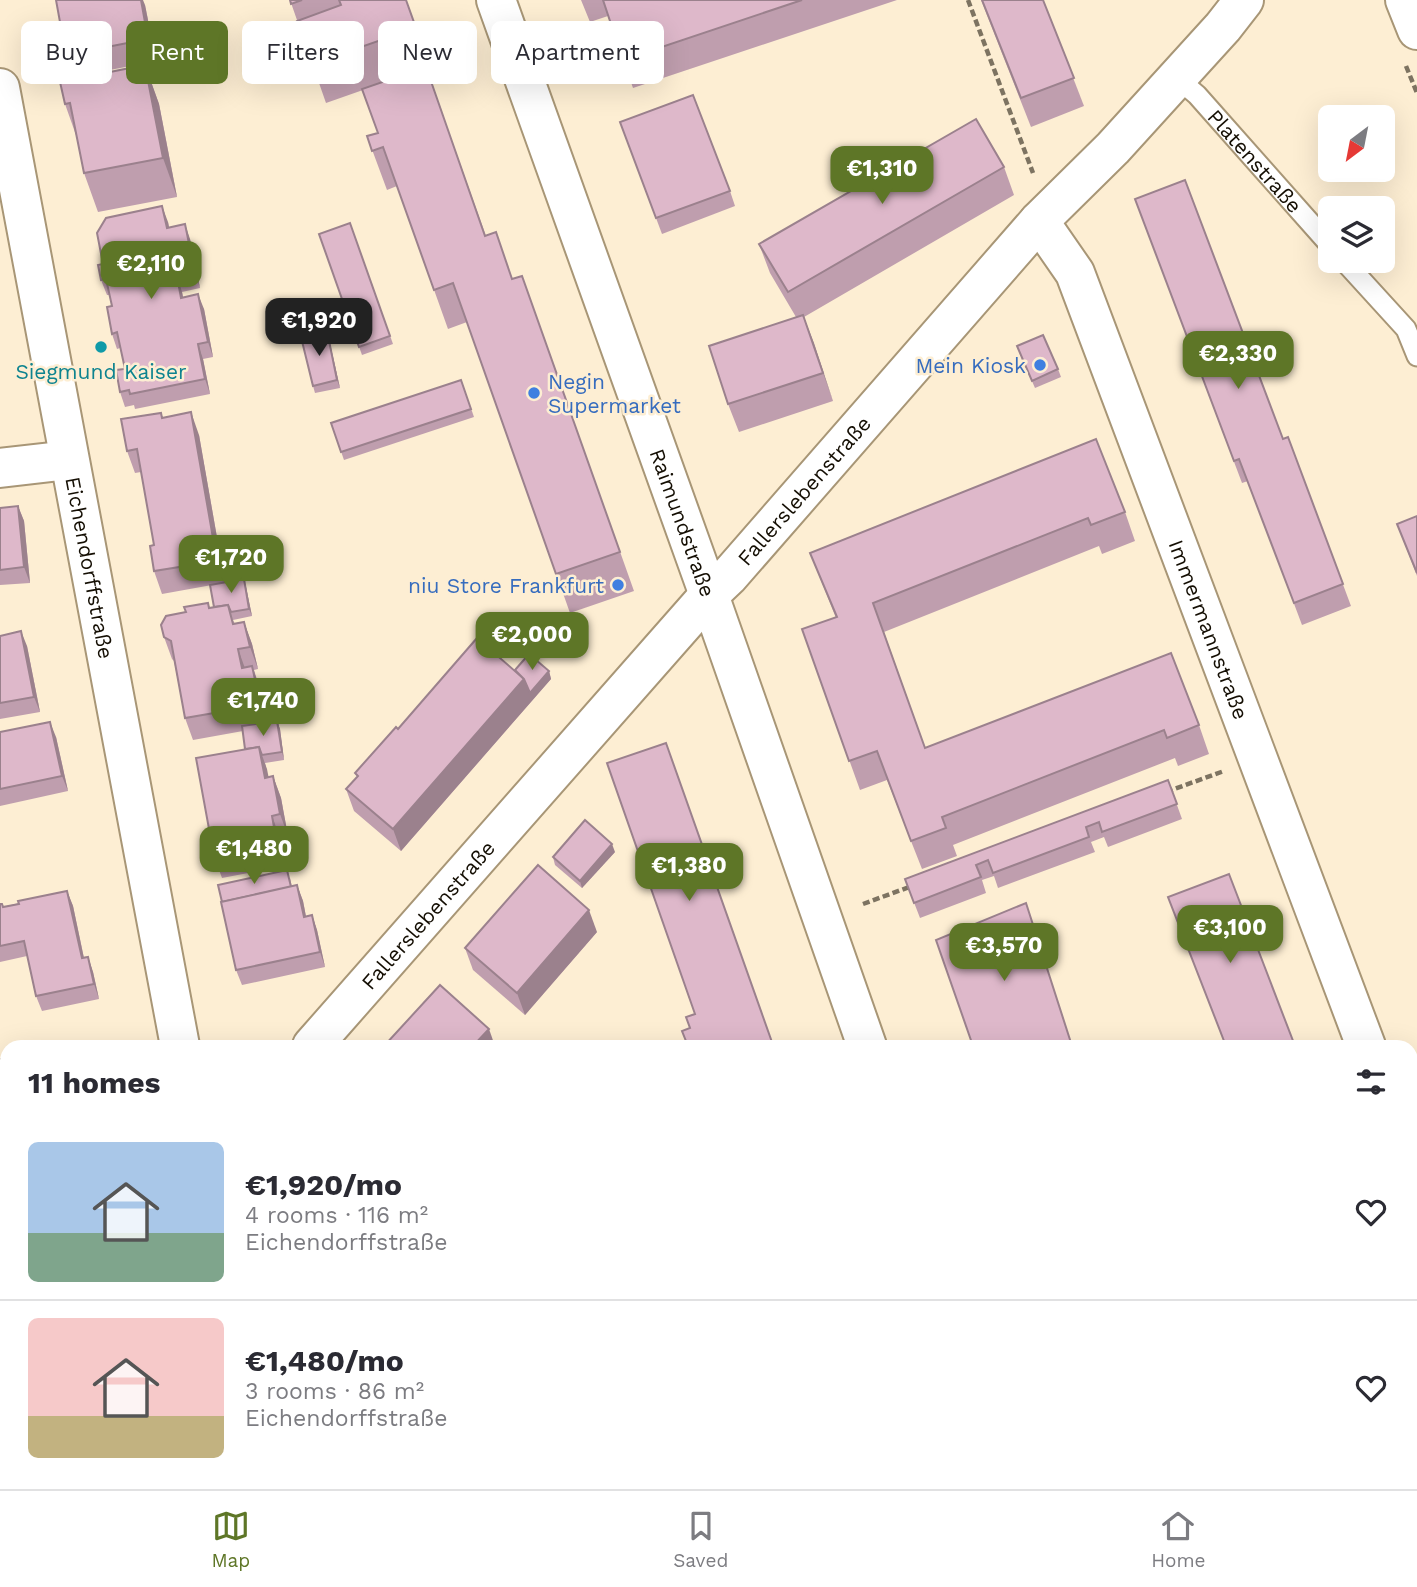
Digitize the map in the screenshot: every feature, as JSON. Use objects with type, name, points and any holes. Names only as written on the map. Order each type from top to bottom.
[{"type":"street","name":"Raimundstraße","points":[[496,0],[865,1040]]},
{"type":"street","name":"Fallerslebenstraße","points":[[317,1040],[709,595],[729,576],[1043,216],[1113,148],[1244,0]]},
{"type":"street","points":[[1405,0],[1417,30]]},
{"type":"street","name":"Eichendorffstraße","points":[[0,88],[179,1040]]},
{"type":"street","name":"Immermannstraße","points":[[1043,216],[1075,272],[1364,1040]]},
{"type":"street","points":[[0,468],[69,460]]},
{"type":"lane","name":"Platenstraße","points":[[1177,78],[1197,95],[1318,231]]},
{"type":"lane","points":[[1356,273],[1406,329],[1417,356]]},
{"type":"path","points":[[968,0],[1043,216]]},
{"type":"path","points":[[1165,792],[1257,758]]},
{"type":"path","points":[[863,904],[916,884]]},
{"type":"building","points":[[56,0],[141,0],[145,21],[126,21],[126,43],[112,46],[112,21],[60,21]]},
{"type":"building","points":[[339,0],[406,0],[414,21],[378,21],[378,41],[364,46],[364,21],[297,21],[341,5]]},
{"type":"building","points":[[603,0],[802,0],[664,46],[664,21],[610,21]]},
{"type":"building","points":[[982,0],[1043,0],[1074,78],[1021,98]]},
{"type":"building","points":[[126,69],[126,84],[149,84],[163,158],[84,173],[70,103],[65,104],[60,84],[112,84],[112,72]]},
{"type":"building","points":[[378,84],[432,84],[485,236],[496,232],[512,279],[522,276],[620,552],[556,574],[453,283],[434,290],[383,147],[372,151],[367,136],[378,133],[362,89]]},
{"type":"building","points":[[693,95],[730,191],[656,218],[620,122]]},
{"type":"building","points":[[976,119],[1004,167],[788,292],[759,244]]},
{"type":"building","points":[[1185,180],[1283,439],[1288,437],[1343,584],[1294,603],[1239,459],[1234,461],[1135,199]]},
{"type":"building","points":[[162,206],[167,228],[185,224],[195,273],[177,276],[181,298],[198,294],[208,342],[198,344],[205,379],[130,394],[129,390],[120,392],[116,370],[125,369],[117,332],[112,334],[107,307],[112,306],[106,279],[101,280],[98,265],[103,264],[97,233],[106,218]]},
{"type":"building","points":[[350,223],[390,336],[359,347],[319,234]]},
{"type":"building","points":[[803,315],[823,373],[728,404],[709,346]]},
{"type":"building","points":[[327,331],[337,380],[313,386],[301,337]]},
{"type":"building","name":"Mein Kiosk","points":[[1043,335],[1058,369],[1032,381],[1017,346]]},
{"type":"building","points":[[461,380],[471,409],[341,452],[331,423]]},
{"type":"building","points":[[191,412],[217,561],[154,571],[150,546],[154,545],[137,449],[127,451],[121,419],[161,413],[162,418]]},
{"type":"building","points":[[1096,439],[1125,512],[1091,525],[1088,518],[873,603],[925,748],[1171,653],[1199,725],[1167,738],[1164,730],[942,817],[946,828],[911,841],[877,751],[849,761],[802,629],[837,617],[810,553]]},
{"type":"building","points":[[18,506],[24,567],[0,570],[0,508]]},
{"type":"building","points":[[1417,516],[1417,573],[1397,524]]},
{"type":"building","points":[[244,579],[249,609],[231,612],[228,605],[214,607],[210,585]]},
{"type":"building","points":[[208,603],[209,608],[228,605],[233,624],[244,622],[250,647],[238,649],[242,668],[252,666],[256,684],[245,686],[249,707],[185,718],[171,641],[164,637],[161,625],[166,616],[186,612],[184,607]]},
{"type":"building","points":[[21,631],[34,697],[0,703],[0,636]]},
{"type":"building","points":[[477,638],[524,679],[393,829],[346,789],[358,776],[355,773],[396,727],[398,729]]},
{"type":"building","points":[[529,654],[549,671],[530,693],[524,679],[515,670]]},
{"type":"building","points":[[277,721],[282,752],[262,755],[259,747],[245,749],[242,726]]},
{"type":"building","points":[[50,722],[62,776],[0,789],[0,732]]},
{"type":"building","points":[[666,743],[771,1040],[686,1040],[682,1031],[690,1028],[686,1017],[695,1014],[607,763]]},
{"type":"building","points":[[259,747],[265,778],[273,776],[280,814],[272,816],[277,844],[214,856],[196,758]]},
{"type":"building","points":[[1168,780],[1177,804],[1102,832],[1099,822],[1086,827],[1089,837],[993,873],[988,860],[976,865],[981,877],[914,903],[905,879]]},
{"type":"building","points":[[585,820],[612,844],[580,881],[553,857]]},
{"type":"building","points":[[538,865],[589,910],[517,993],[465,948]]},
{"type":"building","points":[[287,870],[291,887],[222,902],[218,885]]},
{"type":"building","points":[[1229,874],[1293,1040],[1224,1040],[1168,897]]},
{"type":"building","points":[[297,885],[304,917],[312,915],[320,952],[236,970],[221,902]]},
{"type":"building","points":[[67,891],[82,958],[88,957],[94,984],[36,996],[24,941],[0,946],[0,904],[3,907],[19,904],[18,901]]},
{"type":"building","points":[[1026,903],[1070,1040],[971,1040],[936,940]]},
{"type":"building","points":[[440,985],[489,1029],[479,1040],[390,1040]]},
{"type":"place","name":"Siegmund Kaiser","points":[[101,347]]},
{"type":"place","name":"Mein Kiosk","points":[[1040,365]]},
{"type":"place","name":"Negin Supermarket","points":[[534,393]]},
{"type":"place","name":"niu Store Frankfurt","points":[[618,585]]}]
